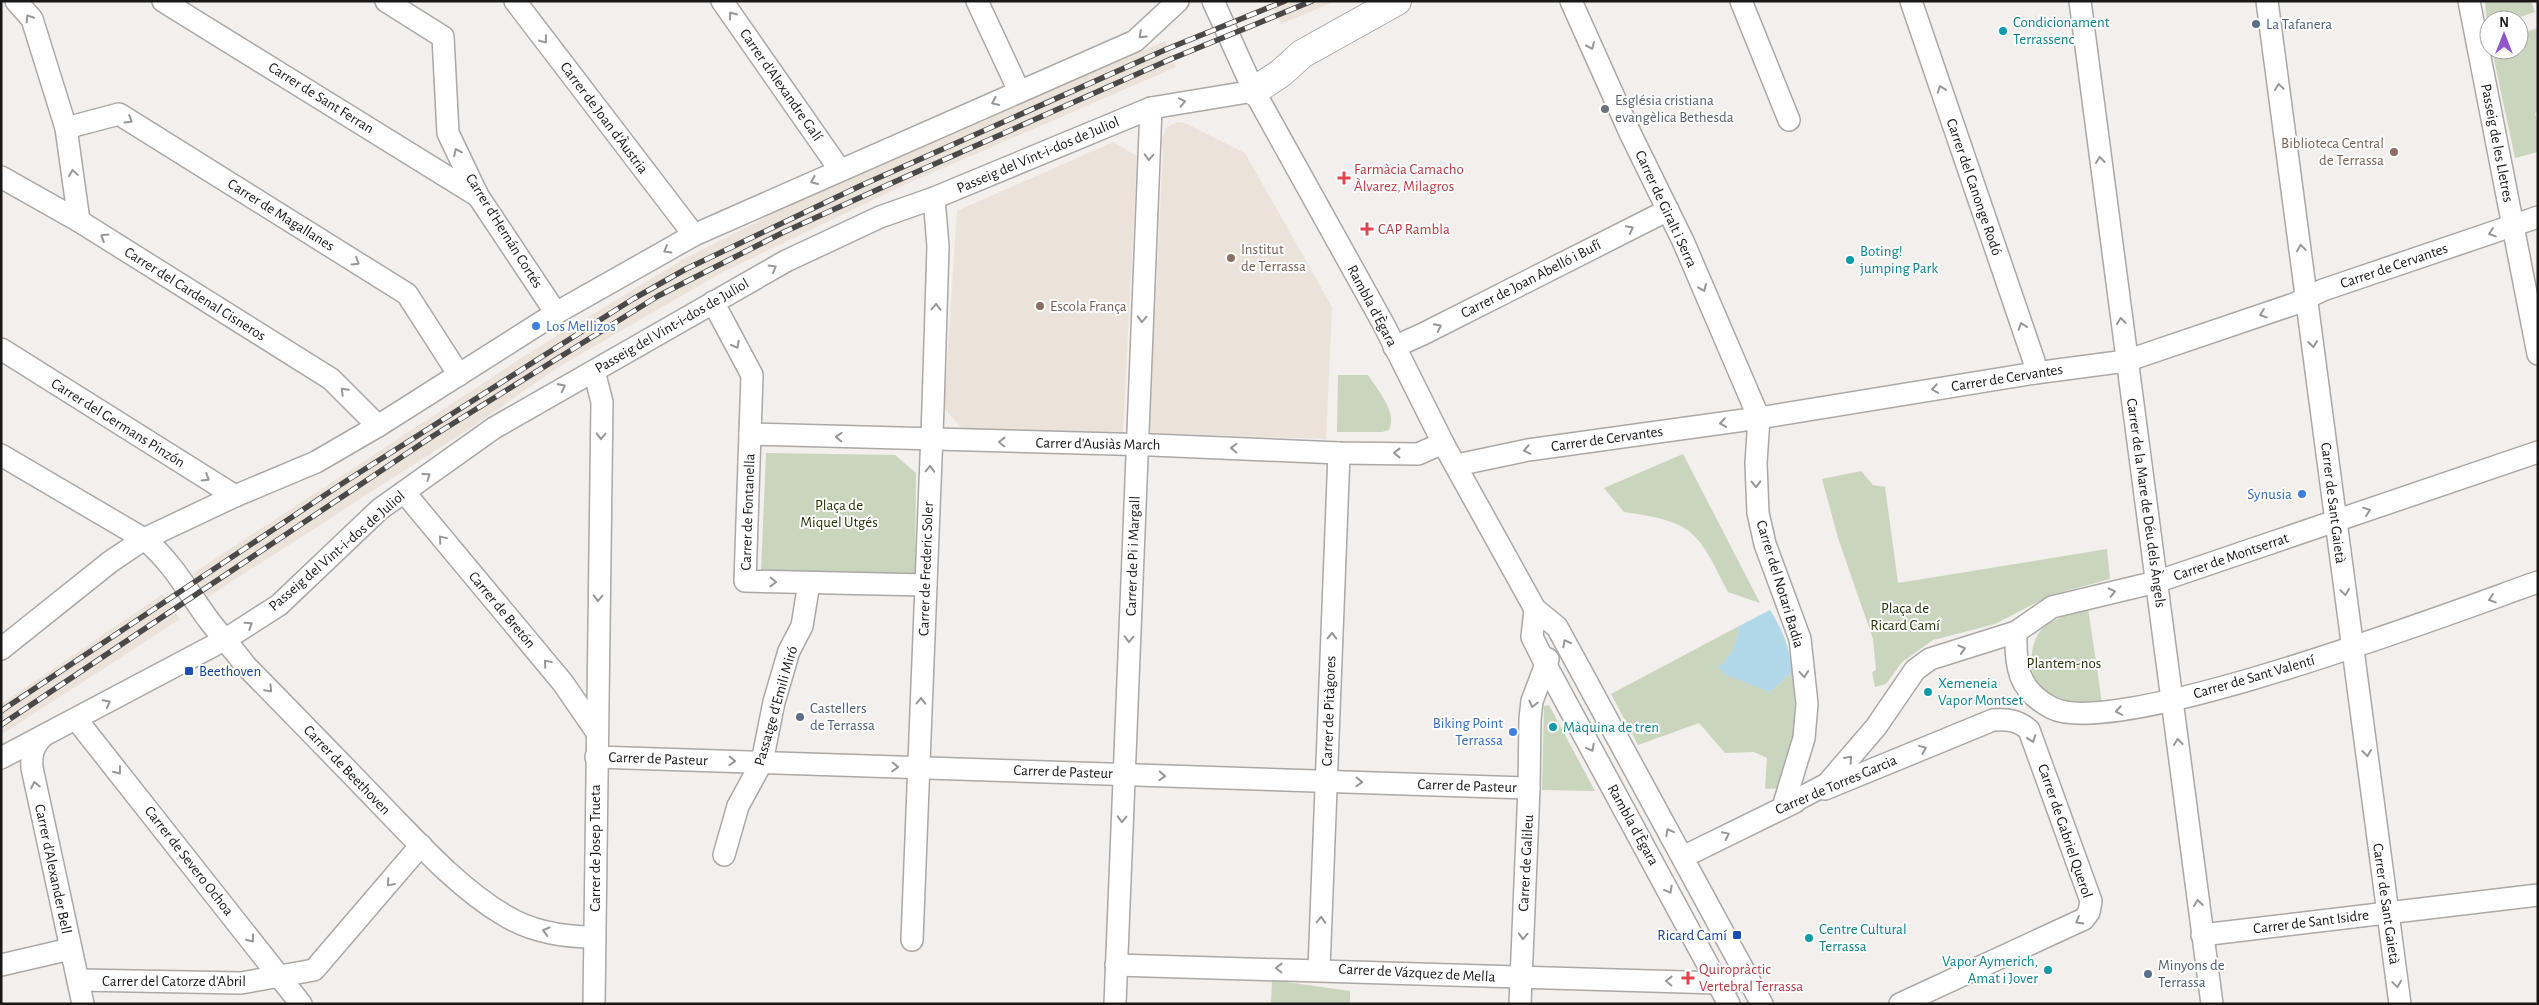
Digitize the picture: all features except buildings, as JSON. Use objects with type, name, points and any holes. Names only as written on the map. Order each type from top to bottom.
[{"type":"street","points":[[16,1],[32,20],[66,128],[79,221]]},
{"type":"street","name":"Carrer de Sant Ferran","points":[[163,1],[478,196]]},
{"type":"street","name":"Carrer d'Hernán Cortés","points":[[386,1],[443,37],[448,133],[478,196],[556,313]]},
{"type":"street","name":"Carrer de Joan d'Àustria","points":[[514,1],[694,235]]},
{"type":"street","name":"Carrer d'Alexandre Galí","points":[[722,1],[840,170]]},
{"type":"street","points":[[977,1],[1019,91]]},
{"type":"street","points":[[1,649],[10,631],[144,539],[235,496],[316,462],[378,426],[556,313],[694,235],[1135,41],[1178,1]]},
{"type":"street","name":"Rambla d'Ègara","points":[[1213,1],[1254,91],[1394,346],[1443,443],[1457,465],[1534,609],[1557,626],[1757,995]]},
{"type":"street","name":"Passeig del Vint-i-dos de Juliol","points":[[1,758],[226,639],[279,605],[380,510],[494,428],[554,391],[786,260],[880,217],[934,198],[1151,108],[1254,91],[1281,73],[1302,54],[1397,1]]},
{"type":"street","name":"Carrer de Giralt i Serra","points":[[1571,1],[1631,135],[1668,210],[1759,418]]},
{"type":"street","points":[[1741,1],[1789,120]]},
{"type":"street","name":"Carrer del Canonge Rodó","points":[[1911,1],[2034,361],[2035,373]]},
{"type":"street","name":"Carrer de la Mare de Déu dels Àngels","points":[[2080,1],[2212,1004]]},
{"type":"street","name":"Carrer de Sant Gaietà","points":[[2267,1],[2308,296],[2335,522],[2400,1004]]},
{"type":"street","name":"Passeig de les Lletres","points":[[2469,1],[2538,354]]},
{"type":"street","name":"Carrer de Pi i Margall","points":[[1115,1004],[1151,108]]},
{"type":"street","name":"Carrer de Magallanes","points":[[66,128],[120,114],[407,294],[459,375]]},
{"type":"street","name":"Carrer del Cardenal Cisneros","points":[[1,177],[79,221],[331,379],[378,426]]},
{"type":"street","name":"Carrer de Frederic Soler","points":[[912,940],[938,246],[934,198]]},
{"type":"street","name":"Carrer de Joan Abelló i Bufí","points":[[1394,346],[1423,334],[1668,210]]},
{"type":"street","name":"Carrer de Cervantes","points":[[1457,465],[1528,450],[1759,418],[2035,373],[2126,361],[2294,304],[2308,296],[2538,217]]},
{"type":"street","name":"Carrer de Fontanella","points":[[713,302],[752,375],[745,582],[926,585]]},
{"type":"street","name":"Carrer del Germans Pinzón","points":[[1,350],[235,496]]},
{"type":"street","name":"Carrer de Josep Trueta","points":[[594,370],[602,402],[596,731],[594,1004]]},
{"type":"street","name":"Carrer del Notari Badia","points":[[1759,418],[1756,463],[1758,513],[1770,559],[1800,639],[1807,704],[1804,738],[1782,807]]},
{"type":"street","name":"Carrer d'Ausiàs March","points":[[750,434],[1137,444],[1339,453],[1418,454],[1443,443]]},
{"type":"street","name":"Carrer de Montserrat","points":[[1782,807],[1827,784],[1876,727],[1900,689],[1921,664],[1942,655],[2016,632],[2052,607],[2156,582],[2538,452]]},
{"type":"street","name":"Carrer de Pitàgores","points":[[1319,969],[1339,453]]},
{"type":"street","name":"Carrer de Beethoven","points":[[1,455],[144,539],[163,554],[212,624],[245,664],[421,845],[483,901],[505,916],[530,926],[559,935],[594,937]]},
{"type":"street","name":"Carrer de Bretón","points":[[404,492],[564,683],[596,731]]},
{"type":"street","name":"Carrer de Sant Valentí","points":[[2016,632],[2019,676],[2034,696],[2053,709],[2079,714],[2110,712],[2173,700],[2353,647],[2538,582]]},
{"type":"street","name":"Passatge d'Emili Miró","points":[[724,855],[738,806],[762,762],[774,702],[789,651],[802,626],[809,583]]},
{"type":"street","name":"Carrer de Galileu","points":[[1520,1004],[1532,701],[1547,667],[1549,652],[1534,609]]},
{"type":"street","points":[[564,683],[584,680],[597,662]]},
{"type":"street","points":[[1547,667],[1563,678],[1587,680]]},
{"type":"street","name":"Rambla d'Ègara","points":[[1547,667],[1729,1004]]},
{"type":"street","name":"Carrer de Severo Ochoa","points":[[76,719],[282,977],[301,1004]]},
{"type":"street","name":"Carrer de Gabriel Querol","points":[[1900,1004],[2084,919],[2089,912],[2091,901],[2029,730],[2021,723],[2005,719],[1993,720]]},
{"type":"street","name":"Carrer de Torres Garcia","points":[[1683,857],[1782,807],[1993,720]]},
{"type":"street","name":"Carrer d'Alexander Bell","points":[[42,737],[35,745],[31,756],[32,768],[83,1004]]},
{"type":"street","name":"Carrer de Pasteur","points":[[596,757],[1530,788]]},
{"type":"street","name":"Carrer del Catorze d'Abril","points":[[79,980],[241,983],[314,970],[421,845]]},
{"type":"street","name":"Carrer de Sant Isidre","points":[[2202,935],[2538,895]]},
{"type":"street","points":[[1,965],[70,950]]},
{"type":"street","name":"Carrer de Vázquez de Mella","points":[[1116,965],[1319,969],[1521,978],[1718,982]]},
{"type":"street","name":"Rambla d'Ègara","points":[[1718,982],[1757,995]]},
{"type":"shaded area","points":[[1270,1],[1336,1],[1281,24]]},
{"type":"shaded area","points":[[1165,41],[1176,67],[904,185],[723,272],[560,366],[472,427],[208,597],[192,574],[526,355],[682,260],[808,196]]},
{"type":"shaded area","name":"Institut de Terrassa","points":[[1177,122],[1185,123],[1245,153],[1332,307],[1326,439],[1149,433],[1163,153],[1161,140],[1167,127]]},
{"type":"shaded area","name":"Escola França","points":[[1113,142],[1137,156],[1123,432],[964,431],[944,408],[957,211]]},
{"type":"shaded area","points":[[163,594],[180,619],[1,735],[1,704]]},
{"type":"green space","points":[[2485,1],[2531,1],[2535,12],[2529,14],[2529,10],[2486,10]]},
{"type":"green space","points":[[2538,28],[2538,112],[2535,113],[2538,126],[2538,152],[2515,158],[2494,60],[2529,60],[2529,31]]},
{"type":"green space","points":[[1338,375],[1368,375],[1389,409],[1391,423],[1389,430],[1382,432],[1337,432]]},
{"type":"green space","name":"Plaça de Miquel Utgés","points":[[766,453],[895,455],[916,473],[915,574],[761,572]]},
{"type":"green space","points":[[1683,454],[1760,603],[1728,592],[1709,555],[1691,532],[1665,520],[1624,512],[1604,488]]},
{"type":"green space","name":"Plaça de Ricard Camí","points":[[1861,471],[1873,485],[1885,487],[1898,583],[2107,549],[2110,579],[2051,595],[1995,624],[1933,640],[1902,662],[1886,684],[1875,687],[1872,672],[1876,670],[1873,639],[1838,538],[1822,479]]},
{"type":"green space","name":"Plantem-nos","points":[[2088,608],[2102,703],[2069,704],[2050,696],[2037,682],[2031,663],[2032,650],[2038,633],[2048,624]]},
{"type":"green space","points":[[1739,626],[1734,649],[1719,667],[1770,692],[1792,672],[1795,731],[1792,759],[1785,788],[1765,789],[1767,758],[1754,752],[1725,753],[1699,723],[1638,745],[1611,694]]},
{"type":"green space","points":[[1549,705],[1595,791],[1542,790],[1544,706]]},
{"type":"green space","points":[[1272,980],[1350,991],[1350,1004],[1271,1004]]},
{"type":"water","points":[[1770,610],[1785,640],[1790,655],[1792,672],[1770,692],[1724,674],[1719,667],[1733,649],[1739,626]]},
{"type":"railway","points":[[1,711],[343,483],[633,299],[686,269],[860,186],[1167,49],[1285,1]]},
{"type":"railway","points":[[1,725],[433,436],[658,296],[784,232],[903,178],[1171,59],[1312,1]]},
{"type":"place","name":"La Tafanera","points":[[2256,24]]},
{"type":"place","name":"Condicionament Terrassenc","points":[[2003,31]]},
{"type":"place","name":"Església cristiana evangèlica Bethesda","points":[[1605,109]]},
{"type":"place","name":"Biblioteca Central de Terrassa","points":[[2394,152]]},
{"type":"place","name":"Farmàcia Camacho Àlvarez, Milagros","points":[[1344,178]]},
{"type":"place","name":"CAP Rambla","points":[[1367,229]]},
{"type":"place","name":"Institut de Terrassa","points":[[1231,258]]},
{"type":"place","name":"Boting! jumping Park","points":[[1850,260]]},
{"type":"place","name":"Escola França","points":[[1040,306]]},
{"type":"place","name":"Los Mellizos","points":[[536,326]]},
{"type":"place","name":"Synusia","points":[[2302,494]]},
{"type":"place","name":"Beethoven","points":[[189,671]]},
{"type":"place","name":"Xemeneia Vapor Montset","points":[[1928,692]]},
{"type":"place","name":"Castellers de Terrassa","points":[[800,717]]},
{"type":"place","name":"Màquina de tren","points":[[1553,727]]},
{"type":"place","name":"Biking Point Terrassa","points":[[1513,732]]},
{"type":"place","name":"Ricard Camí","points":[[1737,935]]},
{"type":"place","name":"Centre Cultural Terrassa","points":[[1809,938]]},
{"type":"place","name":"Vapor Aymerich, Amat i Jover","points":[[2048,970]]},
{"type":"place","name":"Minyons de Terrassa","points":[[2148,974]]},
{"type":"place","name":"Quiropràctic Vertebral Terrassa","points":[[1688,978]]}]
